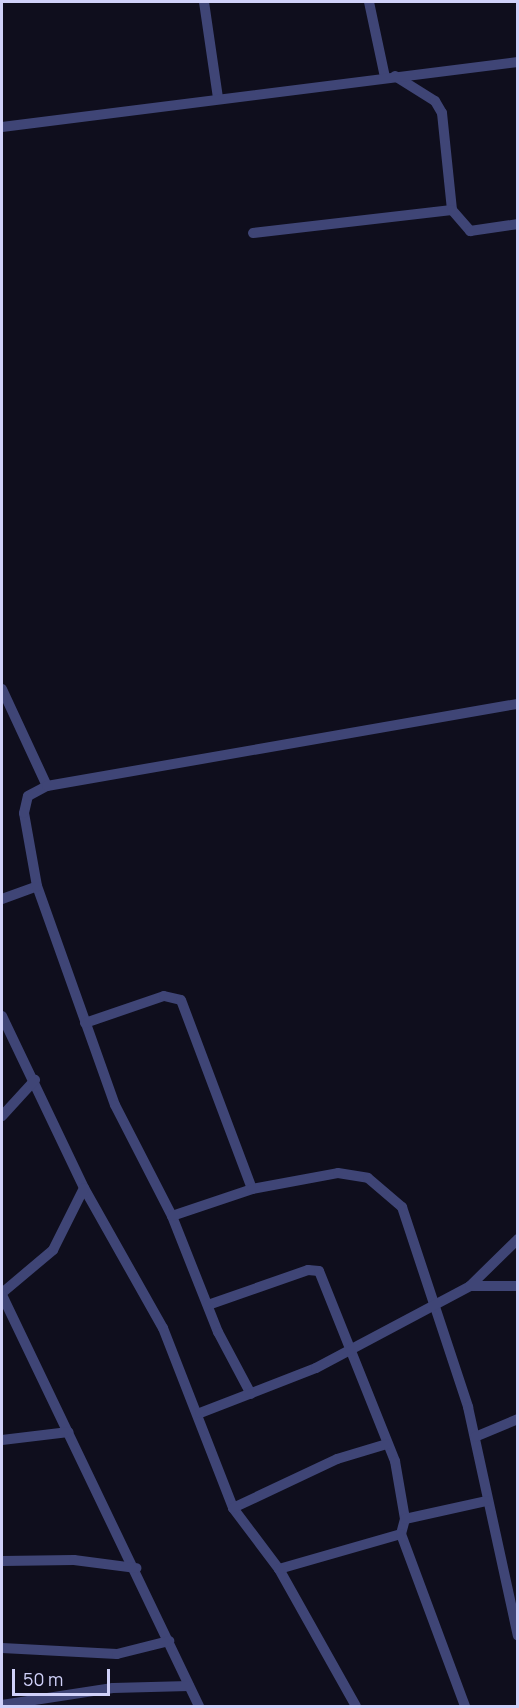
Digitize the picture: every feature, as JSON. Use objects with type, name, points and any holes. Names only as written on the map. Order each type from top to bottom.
[{"type":"street","points":[[204,2],[218,98]]},
{"type":"street","points":[[369,2],[390,77],[435,101],[442,112],[452,210],[470,231],[518,224]]},
{"type":"street","points":[[2,127],[518,62]]},
{"type":"street","points":[[253,233],[452,210]]},
{"type":"street","points":[[2,689],[47,786]]},
{"type":"street","points":[[251,1394],[208,1305],[172,1216],[115,1106],[37,886],[24,813],[28,796],[47,786],[518,704]]},
{"type":"street","points":[[2,899],[37,886]]},
{"type":"street","points":[[85,1023],[164,996],[181,1000],[252,1189]]},
{"type":"street","points":[[2,1016],[84,1188],[163,1328],[200,1413],[233,1508],[279,1569],[356,1707]]},
{"type":"street","points":[[2,1116],[34,1080]]},
{"type":"street","points":[[172,1216],[252,1189],[338,1173],[379,1185],[408,1218],[475,1437],[518,1636]]},
{"type":"street","points":[[84,1188],[53,1250],[2,1294],[136,1568],[199,1707]]},
{"type":"street","points":[[200,1413],[251,1394],[350,1351],[470,1286],[518,1239]]},
{"type":"street","points":[[208,1305],[308,1270],[319,1271],[387,1444],[405,1519],[401,1534],[465,1707]]},
{"type":"street","points":[[470,1286],[518,1286]]},
{"type":"street","points":[[475,1437],[518,1419]]},
{"type":"street","points":[[2,1440],[69,1432]]},
{"type":"street","points":[[233,1508],[338,1459],[387,1444]]},
{"type":"street","points":[[405,1519],[487,1501]]},
{"type":"street","points":[[279,1569],[401,1534]]},
{"type":"street","points":[[2,1561],[74,1560],[136,1568]]},
{"type":"street","points":[[2,1648],[117,1654],[169,1641]]},
{"type":"street","points":[[2,1705],[113,1688],[189,1686]]}]
